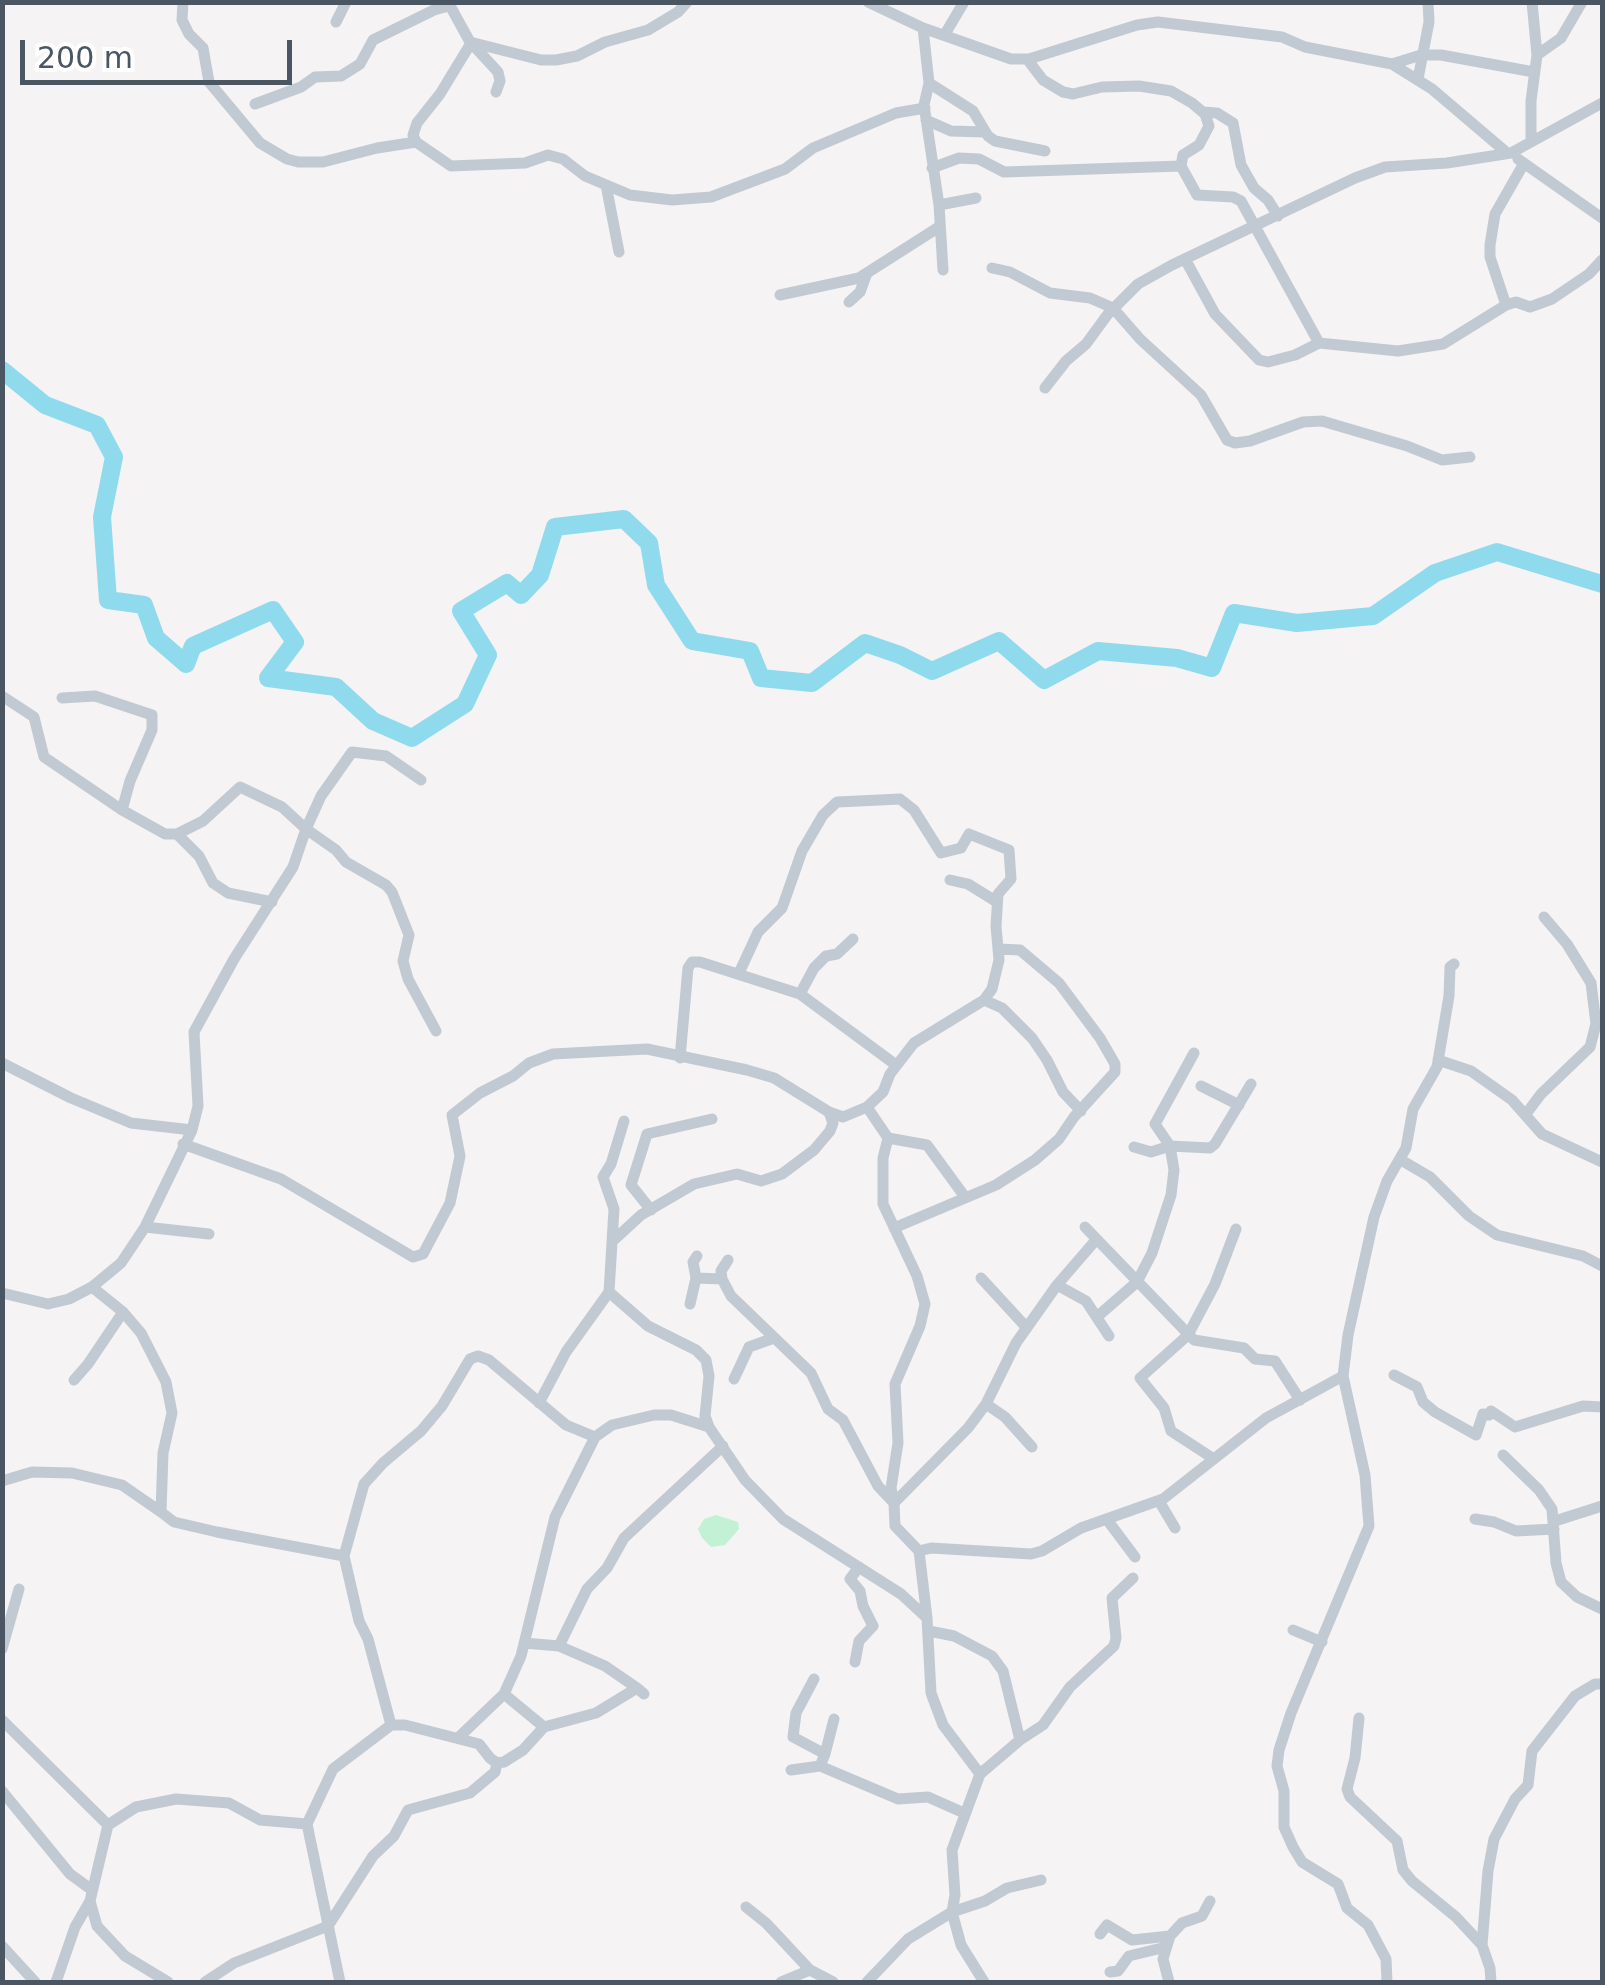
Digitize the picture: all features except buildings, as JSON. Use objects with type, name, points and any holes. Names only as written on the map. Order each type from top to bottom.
[{"type":"street","points":[[183,2],[182,20],[203,48],[209,82],[260,144],[287,159],[312,163],[416,142]]},
{"type":"street","points":[[336,22],[346,2]]},
{"type":"street","points":[[470,43],[541,60],[565,59],[648,30],[678,12],[686,2]]},
{"type":"street","points":[[868,2],[995,55],[1028,59],[1136,25],[1158,22],[1282,38],[1305,47],[1392,64],[1418,79],[1522,165],[1602,218]]},
{"type":"street","points":[[945,34],[964,2]]},
{"type":"street","points":[[1418,79],[1430,16],[1428,2]]},
{"type":"street","points":[[1531,141],[1538,56],[1532,2]]},
{"type":"street","points":[[1538,56],[1561,38],[1582,2]]},
{"type":"street","points":[[255,104],[301,87],[315,77],[341,76],[360,64],[373,40],[449,4],[470,43],[498,72],[496,92]]},
{"type":"street","points":[[924,28],[929,83],[925,114],[944,270]]},
{"type":"street","points":[[470,43],[413,129],[416,142],[452,166],[524,162],[548,155],[630,195],[672,200],[711,197],[785,169],[813,148],[896,113],[925,114],[951,131],[985,132],[1006,144],[1045,151]]},
{"type":"street","points":[[1392,64],[1421,55],[1441,55],[1534,72]]},
{"type":"street","points":[[1028,59],[1043,80],[1063,92],[1074,94],[1126,85],[1161,89],[1180,94],[1202,112],[1210,126],[1199,145],[1183,155],[1181,166],[1198,195],[1238,200],[1320,343]]},
{"type":"street","points":[[929,83],[973,111],[985,132]]},
{"type":"street","points":[[1044,388],[1138,284],[1185,259],[1355,178],[1385,167],[1447,163],[1508,152],[1602,103]]},
{"type":"street","points":[[1202,112],[1217,113],[1233,123],[1242,166],[1254,188],[1278,216]]},
{"type":"street","points":[[932,168],[958,158],[979,159],[996,171],[1019,172],[1181,166]]},
{"type":"street","points":[[1506,305],[1490,257],[1490,245],[1495,214],[1522,165]]},
{"type":"street","points":[[606,185],[619,252]]},
{"type":"street","points":[[939,205],[976,198]]},
{"type":"street","points":[[780,295],[867,273],[939,227]]},
{"type":"street","points":[[1185,259],[1215,314],[1259,360],[1268,362],[1320,343],[1398,351],[1443,344],[1506,305],[1516,302],[1530,307],[1552,299],[1602,260]]},
{"type":"street","points":[[992,268],[1010,272],[1050,293],[1090,298],[1113,308],[1140,339],[1201,395],[1221,433],[1234,443],[1303,422],[1322,421],[1442,460],[1470,457]]},
{"type":"street","points":[[849,302],[857,297],[867,273]]},
{"type":"street","points":[[2,696],[34,717],[44,757],[164,834],[176,834],[203,820],[240,786],[282,807],[346,862],[386,885],[408,936],[403,961],[408,979],[436,1030]]},
{"type":"street","points":[[62,698],[95,696],[152,716],[152,730],[122,810]]},
{"type":"street","points":[[2,1294],[48,1304],[69,1299],[121,1264],[145,1227],[192,1130],[198,1106],[194,1032],[234,959],[293,867],[321,796],[352,752],[386,756],[421,780]]},
{"type":"street","points":[[184,1144],[281,1179],[413,1257],[422,1254],[450,1202],[460,1156],[452,1116],[474,1097],[529,1063],[561,1052],[637,1048],[758,1072],[843,1118],[867,1107],[883,1092],[896,1065],[914,1042],[984,1000],[996,982],[997,902],[1002,887],[1011,879],[1009,850],[969,834],[961,848],[941,853],[914,810],[900,799],[838,802],[829,808],[802,850],[782,908],[758,932],[740,973]]},
{"type":"street","points":[[176,834],[199,856],[213,883],[228,893],[272,902]]},
{"type":"street","points":[[950,880],[968,884],[997,902]]},
{"type":"street","points":[[1526,1114],[1590,1047],[1600,990],[1544,916]]},
{"type":"street","points":[[800,994],[814,968],[853,939]]},
{"type":"street","points":[[894,1228],[1002,1182],[1036,1160],[1059,1140],[1112,1077],[1115,1064],[1059,983],[1020,950],[999,949]]},
{"type":"street","points":[[680,1058],[688,968],[692,962],[700,962],[800,994],[896,1065]]},
{"type":"street","points":[[1387,1982],[1386,1959],[1368,1925],[1347,1908],[1338,1884],[1302,1862],[1284,1828],[1284,1791],[1277,1766],[1279,1750],[1327,1621],[1352,1572],[1370,1520],[1365,1476],[1343,1376],[1348,1335],[1367,1240],[1387,1181],[1410,1136],[1413,1108],[1437,1068],[1450,996],[1450,967],[1454,964]]},
{"type":"street","points":[[984,1000],[1002,1008],[1032,1038],[1063,1092],[1081,1111]]},
{"type":"street","points":[[1098,1316],[1137,1282],[1152,1253],[1171,1195],[1174,1170],[1170,1146],[1155,1124],[1194,1053]]},
{"type":"street","points":[[1438,1060],[1470,1070],[1526,1114],[1542,1134],[1602,1162]]},
{"type":"street","points":[[2,1063],[131,1123],[192,1130]]},
{"type":"street","points":[[1134,1146],[1157,1152],[1170,1146],[1210,1148],[1252,1084]]},
{"type":"street","points":[[1201,1086],[1239,1106]]},
{"type":"street","points":[[867,1107],[888,1138],[927,1145],[965,1197]]},
{"type":"street","points":[[615,1239],[650,1210],[694,1184],[737,1174],[761,1181],[782,1174],[814,1150],[830,1132],[833,1124],[829,1112]]},
{"type":"street","points":[[650,1210],[631,1185],[647,1134],[712,1119]]},
{"type":"street","points":[[539,1403],[566,1352],[609,1292],[614,1209],[603,1182],[624,1122]]},
{"type":"street","points":[[888,1138],[882,1158],[883,1198],[925,1304],[920,1326],[895,1384],[898,1443],[891,1488],[895,1526],[919,1552],[928,1624],[928,1684],[943,1725],[980,1774]]},
{"type":"street","points":[[1400,1160],[1430,1177],[1469,1216],[1497,1235],[1575,1254],[1602,1266]]},
{"type":"street","points":[[145,1227],[208,1234]]},
{"type":"street","points":[[1085,1228],[1188,1334],[1198,1341],[1244,1348],[1255,1359],[1274,1362],[1300,1400]]},
{"type":"street","points":[[1214,1460],[1171,1430],[1164,1408],[1140,1378],[1188,1334],[1214,1284],[1236,1228]]},
{"type":"street","points":[[894,1504],[968,1428],[986,1404],[1016,1343],[1057,1285],[1095,1241]]},
{"type":"street","points":[[690,1304],[697,1256]]},
{"type":"street","points":[[728,1260],[721,1271],[731,1296],[811,1373],[828,1409],[843,1420],[878,1486],[894,1504]]},
{"type":"street","points":[[696,1278],[722,1279]]},
{"type":"street","points":[[981,1278],[1027,1328]]},
{"type":"street","points":[[1057,1285],[1076,1293],[1098,1316],[1108,1336]]},
{"type":"street","points":[[92,1287],[141,1332],[166,1382],[172,1413],[163,1453],[161,1512]]},
{"type":"street","points":[[609,1292],[648,1326],[696,1350],[706,1360],[709,1376],[705,1416],[709,1427],[753,1490],[782,1519],[901,1594],[928,1624],[998,1661],[1020,1740]]},
{"type":"street","points":[[74,1380],[123,1312]]},
{"type":"street","points":[[734,1380],[749,1346],[774,1338]]},
{"type":"street","points":[[391,1725],[344,1556],[364,1484],[382,1463],[421,1431],[442,1406],[470,1359],[478,1356],[489,1360],[566,1424],[595,1437]]},
{"type":"street","points":[[1394,1375],[1416,1387],[1423,1402],[1435,1412],[1476,1435],[1483,1414],[1489,1415],[1492,1410],[1515,1427],[1583,1406],[1602,1406]]},
{"type":"street","points":[[919,1552],[931,1548],[1031,1554],[1081,1528],[1159,1501],[1266,1418],[1343,1376]]},
{"type":"street","points":[[986,1404],[1005,1417],[1032,1447]]},
{"type":"street","points":[[458,1738],[504,1694],[524,1644],[555,1517],[595,1437],[612,1425],[654,1415],[671,1414],[709,1427]]},
{"type":"street","points":[[560,1646],[588,1589],[607,1568],[624,1538],[723,1446]]},
{"type":"street","points":[[1503,1455],[1540,1490],[1552,1509],[1562,1582],[1577,1597],[1602,1609]]},
{"type":"street","points":[[2,1481],[32,1472],[72,1473],[122,1485],[174,1522],[344,1556]]},
{"type":"street","points":[[1159,1501],[1175,1528]]},
{"type":"street","points":[[1475,1519],[1516,1530],[1555,1525],[1602,1506]]},
{"type":"street","points":[[1108,1520],[1135,1557]]},
{"type":"street","points":[[855,1662],[858,1641],[873,1626],[860,1591],[850,1579],[860,1568]]},
{"type":"street","points":[[984,1982],[961,1945],[952,1912],[951,1858],[964,1813],[980,1774],[1043,1725],[1070,1687],[1114,1646],[1112,1598],[1133,1578]]},
{"type":"street","points":[[2,1649],[19,1590]]},
{"type":"street","points":[[1293,1630],[1322,1642]]},
{"type":"street","points":[[496,1763],[512,1759],[544,1727],[596,1713],[641,1691],[605,1666],[560,1646],[524,1644]]},
{"type":"street","points":[[814,1679],[796,1713],[793,1737],[822,1760],[898,1800],[928,1797],[964,1813]]},
{"type":"street","points":[[1482,1945],[1494,1839],[1528,1785],[1532,1750],[1575,1696],[1602,1684]]},
{"type":"street","points":[[504,1694],[544,1727]]},
{"type":"street","points":[[1359,1718],[1355,1758],[1346,1789],[1397,1841],[1403,1870],[1412,1882],[1464,1924],[1482,1945],[1491,1982]]},
{"type":"street","points":[[822,1760],[834,1719]]},
{"type":"street","points":[[2,1720],[108,1825]]},
{"type":"street","points":[[340,1982],[307,1824],[333,1769],[391,1725],[479,1744],[496,1763]]},
{"type":"street","points":[[791,1770],[822,1760]]},
{"type":"street","points":[[205,1982],[234,1963],[328,1926],[373,1856],[394,1836],[408,1810],[470,1793],[494,1772],[496,1763]]},
{"type":"street","points":[[2,1792],[91,1896],[98,1926],[141,1968],[168,1982]]},
{"type":"street","points":[[56,1982],[98,1876],[108,1825],[136,1807],[176,1799],[229,1803],[260,1820],[307,1824]]},
{"type":"street","points":[[866,1982],[908,1939],[952,1912],[1008,1888],[1040,1880]]},
{"type":"street","points":[[1169,1982],[1163,1959],[1168,1942],[1182,1923],[1202,1916],[1210,1901]]},
{"type":"street","points":[[746,1907],[810,1970],[833,1982]]},
{"type":"street","points":[[1100,1934],[1106,1925],[1132,1940],[1168,1942]]},
{"type":"street","points":[[1110,1972],[1118,1971],[1129,1956],[1168,1942]]},
{"type":"street","points":[[2,1946],[36,1982]]},
{"type":"street","points":[[781,1982],[810,1970]]},
{"type":"green space","points":[[716,1515],[738,1522],[739,1529],[725,1545],[711,1547],[698,1529],[704,1519]]},
{"type":"waterway","points":[[2,370],[45,405],[97,425],[114,457],[102,517],[108,600],[144,605],[156,638],[186,664],[193,646],[273,610],[295,642],[268,678],[336,687],[373,721],[412,738],[465,704],[488,655],[461,611],[507,583],[521,595],[540,575],[555,527],[624,519],[649,543],[656,585],[692,641],[750,651],[761,678],[812,683],[865,643],[932,671],[999,641],[1044,680],[1098,651],[1177,658],[1212,668],[1234,613],[1297,623],[1373,616],[1435,573],[1497,552],[1602,584]]}]
